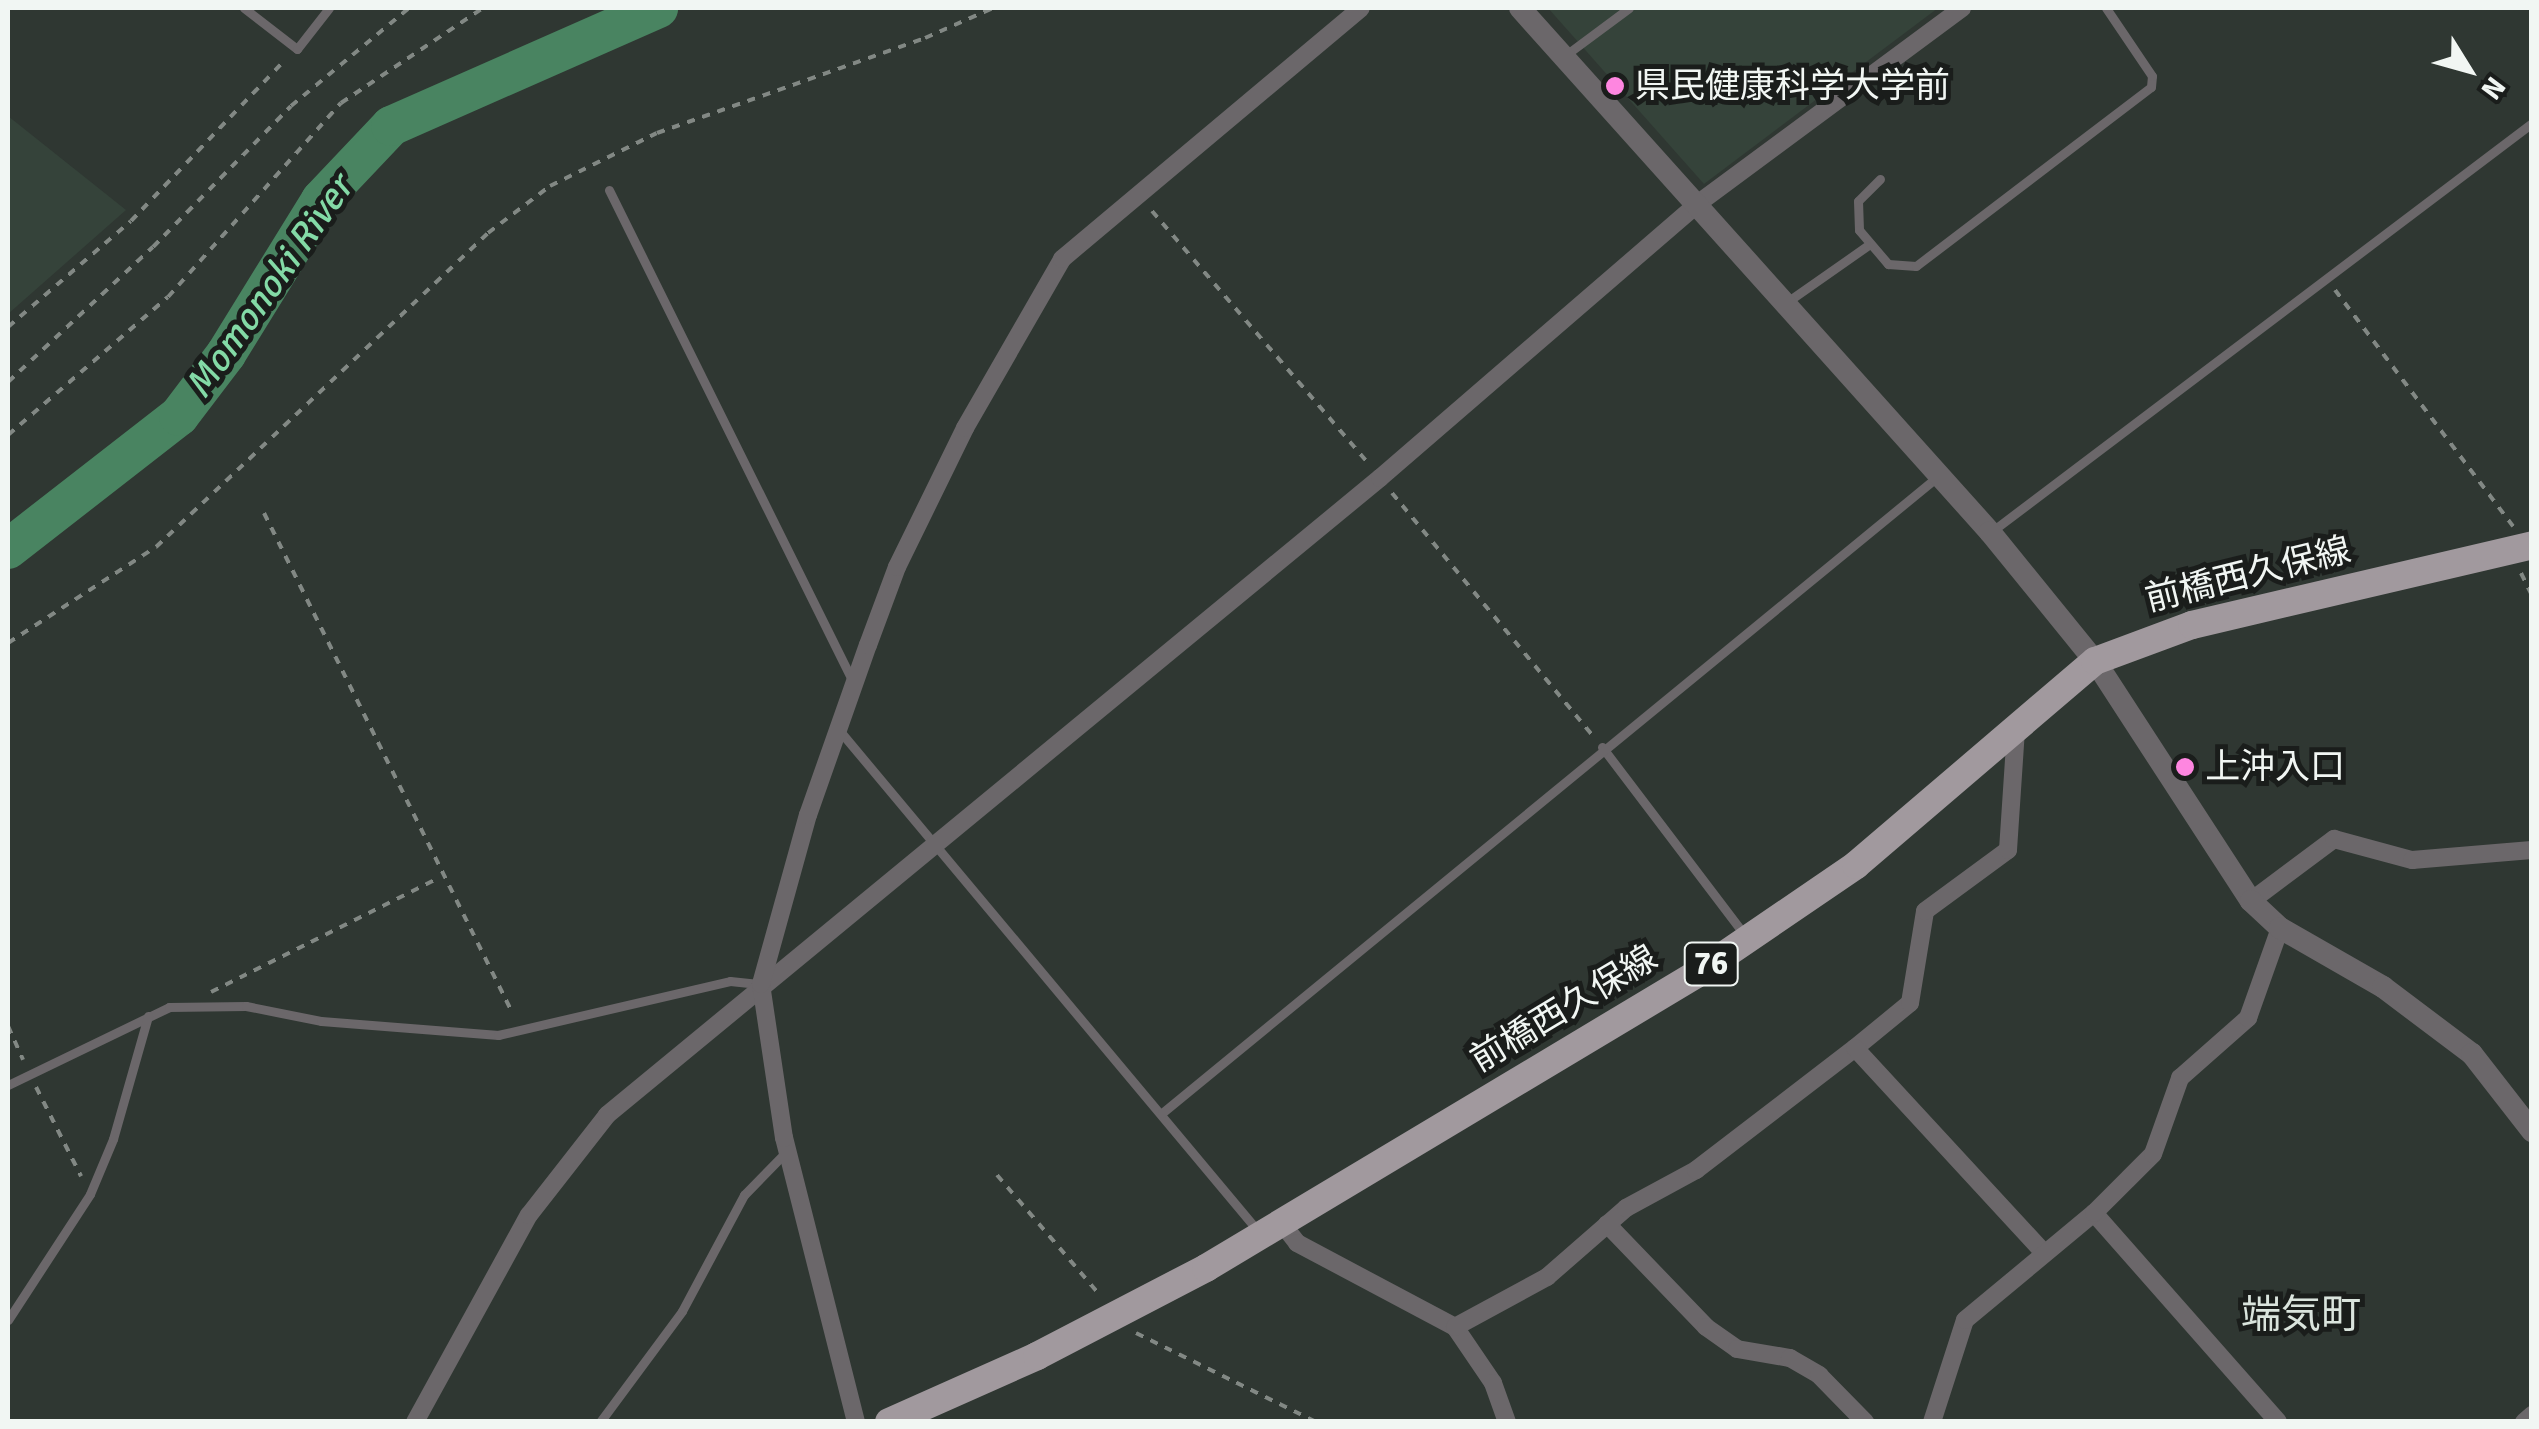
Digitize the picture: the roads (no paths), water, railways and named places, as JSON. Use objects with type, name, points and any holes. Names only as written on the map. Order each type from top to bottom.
[{"type":"main road","name":"前橋西久保線","points":[[889,1422],[1129,1310],[1748,940],[1856,865],[2095,661],[2192,625],[2530,546]]},
{"type":"street","points":[[856,1422],[787,1151],[761,984],[839,730],[897,567],[1043,285],[1077,240],[1361,8]]},
{"type":"street","points":[[1520,8],[1560,59],[1990,532],[2095,661],[2252,901],[2280,928],[2438,1026],[2511,1097],[2532,1131]]},
{"type":"street","points":[[415,1422],[529,1215],[607,1115],[935,840],[1380,478],[1696,206],[1962,8]]},
{"type":"street","points":[[1455,1326],[1547,1278],[1608,1224],[1696,1170],[1910,1003],[1925,911],[2008,850],[2016,729]]},
{"type":"street","points":[[2252,901],[2334,839],[2412,860],[2532,850]]},
{"type":"street","points":[[1932,1422],[1965,1320],[2042,1251],[2094,1213],[2153,1154],[2180,1078],[2248,1018],[2280,928]]},
{"type":"street","points":[[1855,1048],[2042,1251]]},
{"type":"street","points":[[2094,1213],[2278,1422]]},
{"type":"street","points":[[1608,1224],[1706,1327],[1736,1349],[1790,1358],[1819,1374],[1864,1422]]},
{"type":"street","points":[[1270,1228],[1455,1326],[1493,1384],[1506,1422]]},
{"type":"street","points":[[2524,1422],[2532,1415]]},
{"type":"lane","points":[[244,8],[297,49],[329,8]]},
{"type":"lane","points":[[1560,59],[1629,8]]},
{"type":"lane","points":[[1880,179],[1863,190],[1856,208],[1866,246],[1897,268],[1916,266],[2150,88],[2152,76],[2106,8]]},
{"type":"lane","points":[[1990,532],[2532,123]]},
{"type":"lane","points":[[609,190],[856,686]]},
{"type":"lane","points":[[1784,303],[1866,246]]},
{"type":"lane","points":[[1162,1113],[1940,474]]},
{"type":"lane","points":[[839,730],[1162,1113],[1270,1228]]},
{"type":"lane","points":[[1602,748],[1748,940]]},
{"type":"lane","points":[[8,1085],[148,1016],[201,1004],[321,1021],[498,1035],[730,981],[761,984]]},
{"type":"lane","points":[[8,1320],[90,1194],[114,1139],[148,1016]]},
{"type":"lane","points":[[600,1422],[682,1311],[744,1195],[787,1151]]},
{"type":"waterway","name":"Momonoki River","points":[[8,549],[179,416],[226,354],[321,200],[391,126],[658,8]]},
{"type":"place","name":"県民健康科学大学前","points":[[1615,86]]},
{"type":"place","name":"上沖入口","points":[[2185,767]]},
{"type":"district","name":"端気町","points":[[2301,1315]]}]
